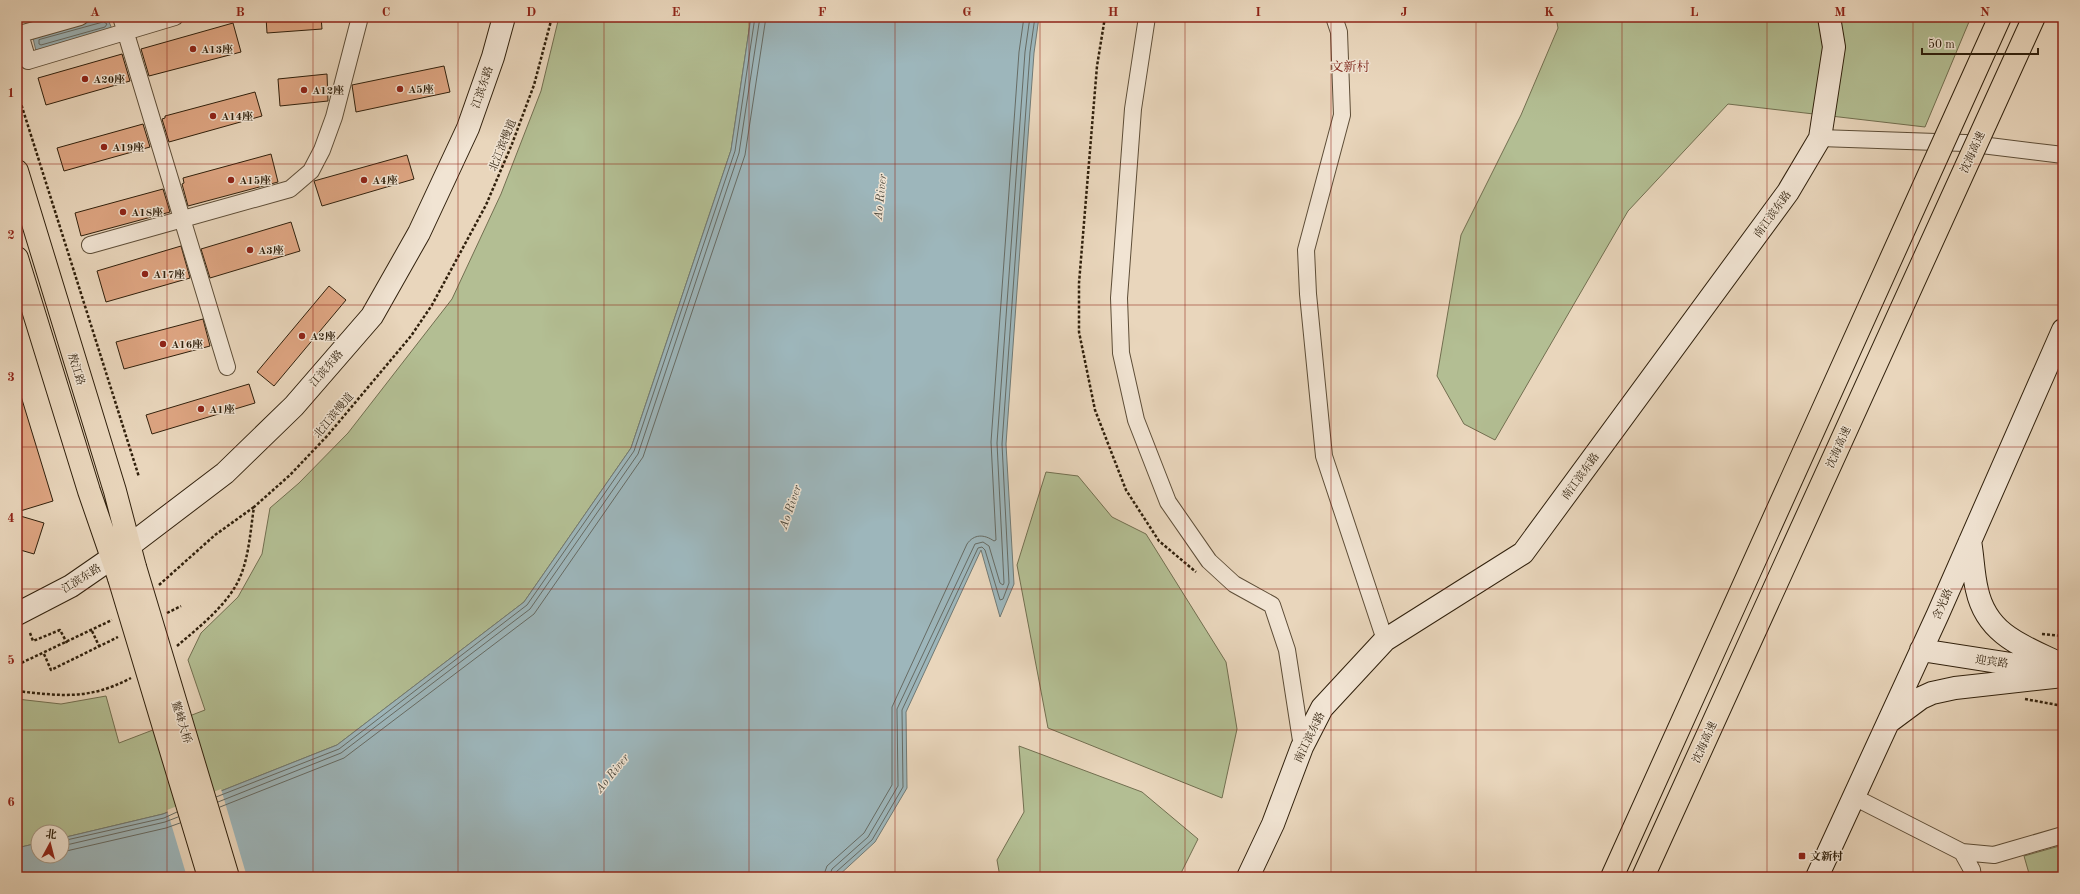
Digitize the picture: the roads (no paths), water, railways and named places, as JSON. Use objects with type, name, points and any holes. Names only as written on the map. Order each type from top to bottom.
[{"type":"main road","name":"江滨东路","points":[[17,614],[71,586],[121,552],[194,498],[230,468],[294,406],[372,316],[420,233],[468,128],[493,57],[504,17]]},
{"type":"main road","name":"南江滨东路","points":[[1248,877],[1273,824],[1302,747],[1322,708],[1385,640],[1524,553],[1788,192],[1820,138],[1834,47],[1829,17]]},
{"type":"main road","points":[[1612,877],[2000,17]]},
{"type":"main road","name":"沈海高速","points":[[1643,877],[2034,17]]},
{"type":"main road","name":"敖江路","points":[[17,171],[115,491],[121,552],[127,573]]},
{"type":"main road","name":"敖江路","points":[[17,258],[89,491],[121,552]]},
{"type":"main road","name":"含光路","points":[[1817,877],[1889,722],[2063,330]]},
{"type":"main road","points":[[1970,541],[1977,590],[1984,610],[1991,621],[2011,640],[2063,665]]},
{"type":"main road","name":"鳌峰大桥","points":[[127,573],[209,877]]},
{"type":"main road","name":"鳌峰大桥","points":[[127,573],[228,877]]},
{"type":"main road","name":"迎宾路","points":[[1921,650],[2063,672]]},
{"type":"main road","points":[[1889,722],[1921,698],[1932,693],[1955,688],[2063,676]]},
{"type":"street","points":[[80,17],[20,34],[20,48],[28,61],[123,24],[175,17]]},
{"type":"street","points":[[90,245],[184,220],[290,188],[311,171],[322,150],[334,117],[360,17]]},
{"type":"street","points":[[1147,17],[1133,109],[1120,298],[1121,353],[1136,420],[1168,502],[1209,561],[1234,584],[1272,605],[1287,650],[1302,747]]},
{"type":"street","points":[[1334,17],[1339,32],[1342,115],[1306,250],[1308,294],[1324,456],[1385,640]]},
{"type":"street","points":[[123,24],[184,220],[227,367]]},
{"type":"street","points":[[1820,138],[1965,143],[2063,155]]},
{"type":"street","points":[[1854,797],[1962,852],[1994,855],[2063,835]]},
{"type":"street","points":[[1962,852],[1972,870],[1973,877]]},
{"type":"water","points":[[107,17],[112,29],[36,51],[33,38]]},
{"type":"water","name":"Ao River","points":[[751,17],[1039,17],[1034,53],[1006,444],[1014,584],[1000,617],[981,550],[906,712],[907,788],[875,842],[837,877],[17,877],[17,848],[30,845],[30,864],[70,864],[70,836],[163,814],[337,745],[524,602],[631,448],[731,150]]},
{"type":"waterway","points":[[1546,877],[1567,877]]},
{"type":"place","name":"A13座","points":[[193,49]]},
{"type":"place","name":"A20座","points":[[85,79]]},
{"type":"place","name":"A5座","points":[[400,89]]},
{"type":"place","name":"A12座","points":[[304,90]]},
{"type":"place","name":"A14座","points":[[213,116]]},
{"type":"place","name":"A19座","points":[[104,147]]},
{"type":"place","name":"A15座","points":[[231,180]]},
{"type":"place","name":"A4座","points":[[364,180]]},
{"type":"place","name":"A18座","points":[[123,212]]},
{"type":"place","name":"A3座","points":[[250,250]]},
{"type":"place","name":"A17座","points":[[145,274]]},
{"type":"place","name":"A2座","points":[[302,336]]},
{"type":"place","name":"A16座","points":[[163,344]]},
{"type":"place","name":"A1座","points":[[201,409]]},
{"type":"place","name":"文新村","points":[[1802,856]]},
{"type":"district","name":"文新村","points":[[1350,66]]}]
